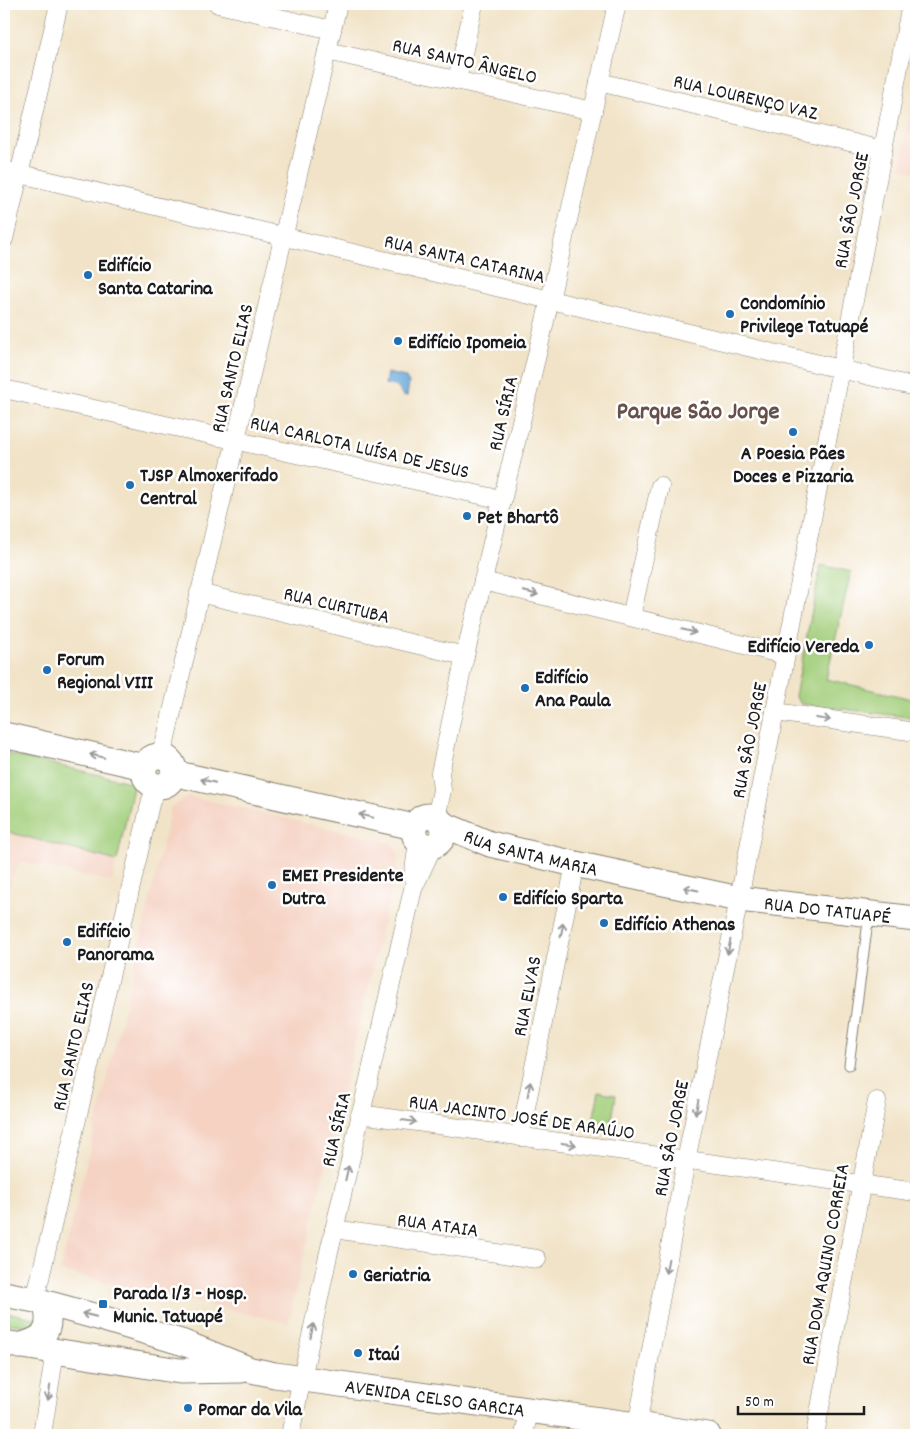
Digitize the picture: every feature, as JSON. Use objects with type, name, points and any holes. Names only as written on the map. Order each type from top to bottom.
[{"type":"main road","name":"RUA SANTA MARIA","points":[[4,735],[739,900]]},
{"type":"main road","name":"RUA DO TATUAPÉ","points":[[739,900],[916,919]]},
{"type":"main road","name":"AVENIDA CELSO GARCIA","points":[[4,1294],[41,1302],[184,1343],[251,1370]]},
{"type":"main road","points":[[12,1344],[37,1341],[46,1331],[50,1321],[41,1302]]},
{"type":"main road","points":[[55,1352],[62,1341],[70,1338],[191,1357],[225,1359]]},
{"type":"main road","name":"AVENIDA CELSO GARCIA","points":[[12,1344],[180,1371],[251,1370],[301,1379],[708,1435]]},
{"type":"street","points":[[4,239],[11,172],[59,4]]},
{"type":"street","points":[[218,4],[332,30]]},
{"type":"street","name":"RUA SANTO ELIAS","points":[[41,1302],[158,771],[338,4]]},
{"type":"street","points":[[457,80],[474,4]]},
{"type":"street","name":"RUA SÍRIA","points":[[290,1435],[334,1229],[413,889],[412,877],[428,829],[432,786],[440,773],[617,4]]},
{"type":"street","name":"RUA SÃO JORGE","points":[[637,1426],[686,1161],[739,900],[911,4]]},
{"type":"street","name":"RUA SANTO ÂNGELO","points":[[328,51],[593,111]]},
{"type":"street","name":"RUA LOURENÇO VAZ","points":[[599,82],[883,150]]},
{"type":"street","name":"RUA SANTA CATARINA","points":[[11,172],[841,370],[916,386]]},
{"type":"street","name":"RUA CARLOTA LUÍSA DE JESUS","points":[[4,389],[502,500]]},
{"type":"street","points":[[631,617],[660,486]]},
{"type":"street","points":[[483,581],[785,655]]},
{"type":"street","name":"RUA CURITUBA","points":[[199,594],[466,656]]},
{"type":"street","points":[[775,712],[916,732]]},
{"type":"street","name":"RUA ELVAS","points":[[520,1137],[575,864]]},
{"type":"street","name":"RUA DOM AQUINO CORREIA","points":[[815,1435],[877,1101]]},
{"type":"street","name":"RUA JACINTO JOSÉ DE ARAÚJO","points":[[360,1114],[916,1192]]},
{"type":"street","name":"RUA ATAIA","points":[[334,1229],[537,1259]]},
{"type":"street","points":[[42,1435],[55,1352]]},
{"type":"street","points":[[524,1435],[529,1411]]},
{"type":"lane","points":[[849,1065],[869,914]]},
{"type":"shaded area","points":[[916,82],[916,172],[900,168]]},
{"type":"shaded area","points":[[4,753],[130,782],[133,787],[112,882],[20,861],[17,870],[15,870],[4,904]]},
{"type":"shaded area","points":[[189,796],[392,843],[399,856],[288,1323],[60,1271],[133,973],[171,807]]},
{"type":"green space","points":[[821,565],[851,572],[826,679],[916,700],[916,718],[801,704],[795,696]]},
{"type":"green space","points":[[4,753],[130,782],[133,787],[117,861],[4,831]]},
{"type":"green space","points":[[599,1091],[616,1095],[611,1125],[593,1121]]},
{"type":"green space","points":[[4,1312],[40,1319],[38,1328],[4,1323]]},
{"type":"water","points":[[387,373],[405,377],[409,383],[407,396],[403,396],[398,387],[385,384]]},
{"type":"place","name":"Edifício Santa Catarina","points":[[88,275]]},
{"type":"place","name":"Condomínio Privilege Tatuapé","points":[[730,314]]},
{"type":"place","name":"Edifício Ipomeia","points":[[398,341]]},
{"type":"place","name":"A Poesia Pães Doces e Pizzaria","points":[[793,432]]},
{"type":"place","name":"TJSP Almoxerifado Central","points":[[130,485]]},
{"type":"place","name":"Pet Bhartô","points":[[467,516]]},
{"type":"place","name":"Edifício Vereda","points":[[869,645]]},
{"type":"place","name":"Forum Regional VIII","points":[[47,670]]},
{"type":"place","name":"Edifício Ana Paula","points":[[525,688]]},
{"type":"place","name":"EMEI Presidente Dutra","points":[[272,885]]},
{"type":"place","name":"Edifício Sparta","points":[[503,897]]},
{"type":"place","name":"Edifício Athenas","points":[[604,923]]},
{"type":"place","name":"Edifício Panorama","points":[[67,942]]},
{"type":"place","name":"Geriatria","points":[[353,1274]]},
{"type":"place","name":"Parada 1/3 - Hosp. Munic. Tatuapé","points":[[103,1304]]},
{"type":"place","name":"Itaú","points":[[358,1353]]},
{"type":"place","name":"Pomar da Vila","points":[[188,1408]]},
{"type":"district","name":"Parque São Jorge","points":[[698,409]]}]
